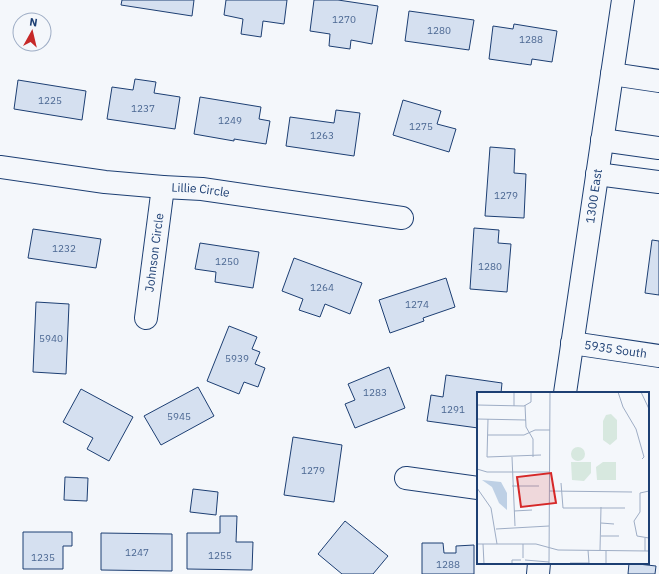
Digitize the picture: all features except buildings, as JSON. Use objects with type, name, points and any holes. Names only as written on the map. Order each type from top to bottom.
[{"type":"street","name":"1300 East","points":[[565,392],[623,0]]},
{"type":"street","points":[[612,74],[659,81]]},
{"type":"street","points":[[602,140],[659,148]]},
{"type":"street","name":"Lillie Circle","points":[[0,167],[106,182],[202,189],[402,218]]},
{"type":"street","points":[[597,174],[659,182]]},
{"type":"street","name":"Johnson Circle","points":[[146,318],[163,187]]},
{"type":"street","name":"5935 South","points":[[572,343],[659,356]]},
{"type":"street","points":[[406,478],[477,488]]},
{"type":"street","points":[[538,574],[539,564]]}]
